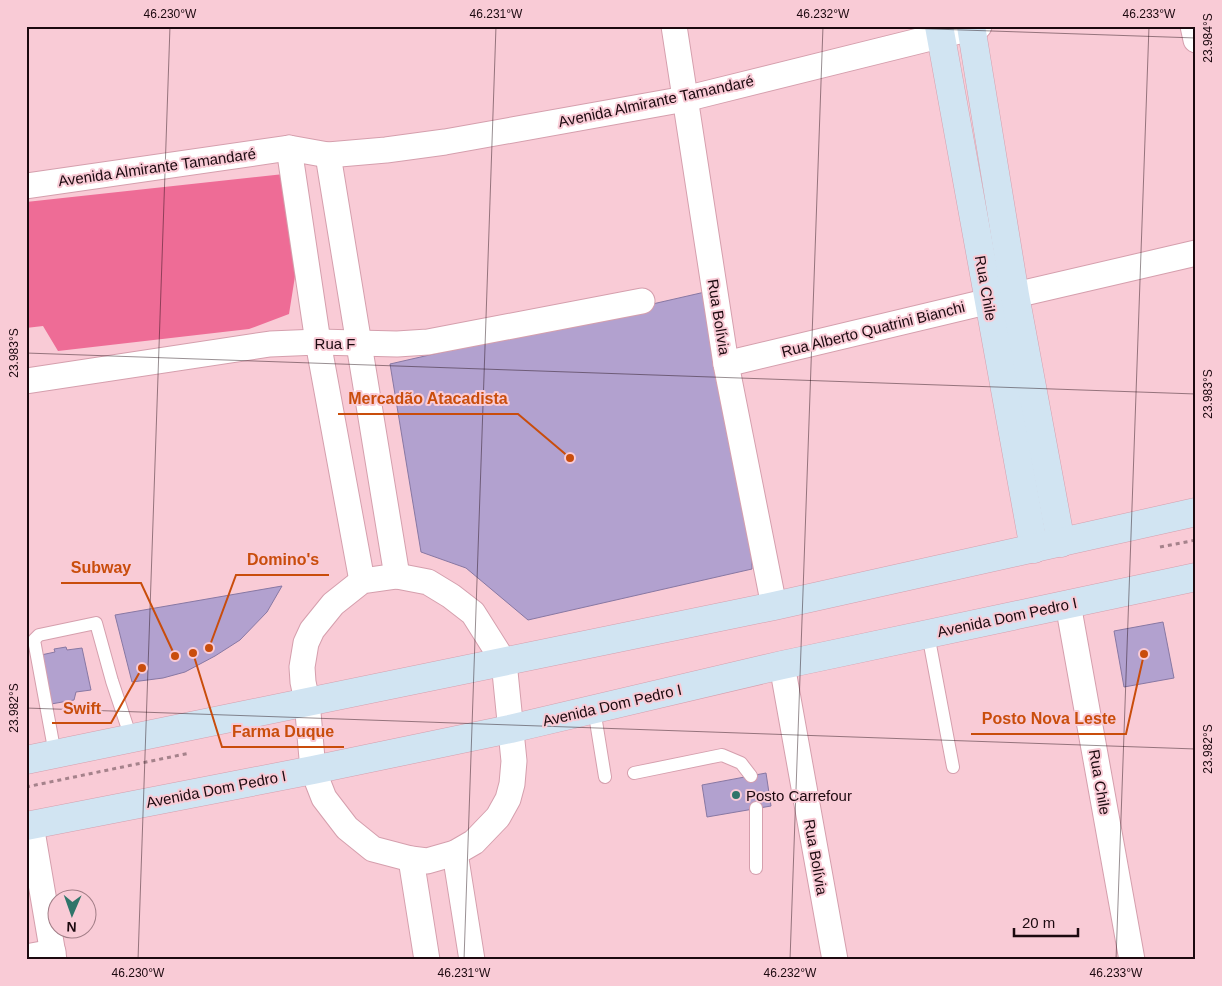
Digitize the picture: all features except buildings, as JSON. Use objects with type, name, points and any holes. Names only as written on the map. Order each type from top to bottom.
[{"type":"main road","name":"Rua Chile","points":[[974,27],[1015,295],[1061,543]]},
{"type":"main road","name":"Rua Chile","points":[[940,31],[1034,549]]},
{"type":"main road","points":[[26,760],[774,606],[1196,512]]},
{"type":"main road","name":"Avenida Dom Pedro I","points":[[29,826],[510,729],[782,665],[1196,577]]},
{"type":"street","name":"Rua Bolívia","points":[[674,26],[726,364],[774,606]]},
{"type":"street","points":[[1193,26],[1196,40]]},
{"type":"street","name":"Avenida Almirante Tamandaré","points":[[26,186],[288,148],[328,155],[445,142],[685,99],[940,31],[974,27]]},
{"type":"street","points":[[288,148],[318,342],[362,582]]},
{"type":"street","points":[[328,155],[397,576]]},
{"type":"street","name":"Rua Alberto Quatrini Bianchi","points":[[726,364],[1196,253]]},
{"type":"street","name":"Rua F","points":[[26,381],[270,344],[318,342],[397,344],[428,342],[642,301]]},
{"type":"street","points":[[397,576],[428,582],[451,596],[473,613],[504,662],[514,761],[512,784],[508,799],[498,817],[474,842],[455,853],[427,861],[411,860],[373,849],[347,828],[324,798],[313,770],[302,668],[306,643],[312,630],[333,604],[362,582],[397,576]]},
{"type":"street","name":"Rua Chile","points":[[1068,604],[1132,960]]},
{"type":"street","name":"Rua Bolívia","points":[[782,665],[835,960]]},
{"type":"street","points":[[26,957],[54,956],[29,826]]},
{"type":"street","points":[[455,853],[472,960]]},
{"type":"street","points":[[411,860],[428,960]]},
{"type":"lane","points":[[55,754],[34,640],[39,635],[96,623],[112,681],[131,738]]},
{"type":"lane","points":[[928,634],[954,767]]},
{"type":"lane","points":[[594,708],[605,777]]},
{"type":"lane","points":[[634,773],[722,755],[740,763],[750,776]]},
{"type":"lane","points":[[756,808],[756,868]]},
{"type":"shaded area","points":[[284,174],[296,270],[289,314],[249,329],[58,351],[43,326],[26,328],[26,202]]},
{"type":"place","name":"Mercadão Atacadista","points":[[570,458]]},
{"type":"place","name":"Domino's","points":[[209,648]]},
{"type":"place","name":"Farma Duque","points":[[193,653]]},
{"type":"place","name":"Posto Nova Leste","points":[[1144,654]]},
{"type":"place","name":"Subway","points":[[175,656]]},
{"type":"place","name":"Swift","points":[[142,668]]},
{"type":"place","name":"Posto Carrefour","points":[[736,795]]}]
